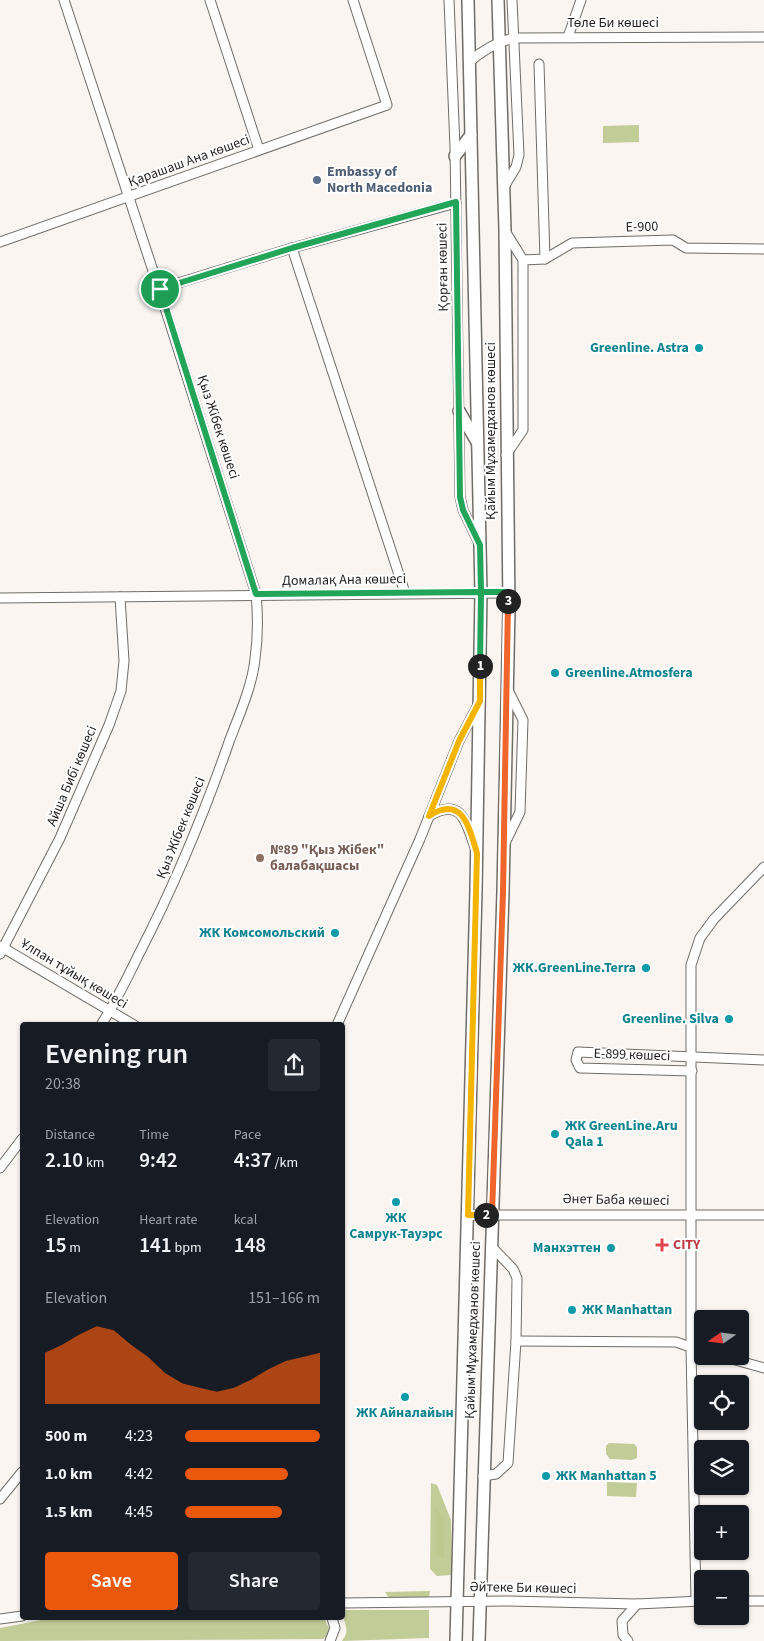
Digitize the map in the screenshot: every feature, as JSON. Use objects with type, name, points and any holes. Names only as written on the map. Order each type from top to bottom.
[{"type":"main road","name":"Қайым Мұхамедханов көшесі","points":[[456,1641],[477,853],[481,592],[468,0]]},
{"type":"main road","name":"Қайым Мұхамедханов көшесі","points":[[479,1641],[504,846],[508,592],[505,230],[498,0]]},
{"type":"main road","points":[[455,156],[471,135]]},
{"type":"main road","points":[[459,411],[478,443]]},
{"type":"street","name":"Қыз Жібек көшесі","points":[[64,0],[160,289],[256,594],[255,659],[219,773],[182,866],[110,1011],[102,1022]]},
{"type":"street","points":[[210,0],[259,150]]},
{"type":"street","name":"Қарашаш Ана көшесі","points":[[0,242],[129,198],[387,105],[353,0]]},
{"type":"street","points":[[450,0],[456,202]]},
{"type":"street","points":[[504,187],[516,168],[519,155],[512,0]]},
{"type":"street","points":[[568,37],[581,0]]},
{"type":"street","name":"Төле Би көшесі","points":[[469,62],[481,51],[499,42],[514,38],[764,37]]},
{"type":"street","points":[[539,64],[544,259]]},
{"type":"street","name":"Қорған көшесі","points":[[160,289],[292,248],[456,202],[460,497],[463,510],[480,545]]},
{"type":"street","points":[[505,230],[523,260],[523,430],[506,455]]},
{"type":"street","name":"E-900","points":[[523,260],[544,259],[572,243],[673,240],[686,248],[764,249]]},
{"type":"street","points":[[292,248],[405,593]]},
{"type":"street","name":"Домалақ Ана көшесі","points":[[0,598],[508,592]]},
{"type":"street","name":"Айша Бибі көшесі","points":[[1,949],[60,838],[109,725],[121,691],[124,660],[120,596]]},
{"type":"street","points":[[504,846],[520,812],[523,720],[506,686]]},
{"type":"street","points":[[338,1022],[429,816],[459,741],[480,701]]},
{"type":"street","points":[[429,816],[440,809],[454,810],[466,818],[477,853]]},
{"type":"street","name":"Е-899 көшесі","points":[[698,1570],[691,1348],[691,965],[700,938],[714,919],[764,867]]},
{"type":"street","name":"Ұлпан тұйық көшесі","points":[[1,949],[129,1022]]},
{"type":"street","name":"Е-899 көшесі","points":[[692,1071],[580,1068],[576,1060],[578,1052],[764,1060]]},
{"type":"street","points":[[0,1168],[20,1142]]},
{"type":"street","name":"Әнет Баба көшесі","points":[[468,1215],[764,1215]]},
{"type":"street","points":[[483,1476],[496,1474],[508,1463],[516,1341],[517,1278],[513,1268],[491,1246]]},
{"type":"street","points":[[516,1341],[676,1342],[694,1349]]},
{"type":"street","points":[[749,1364],[764,1368]]},
{"type":"street","points":[[0,1499],[20,1474]]},
{"type":"street","name":"Әйтеке Би көшесі","points":[[345,1603],[480,1601],[637,1604],[694,1601]]},
{"type":"street","points":[[749,1601],[764,1601]]},
{"type":"street","points":[[628,1641],[623,1635],[622,1620],[637,1604]]},
{"type":"street","points":[[0,1619],[20,1616]]},
{"type":"street","points":[[330,1641],[335,1628],[333,1620]]},
{"type":"green space","points":[[639,125],[639,142],[603,143],[603,126]]},
{"type":"green space","points":[[609,1443],[634,1444],[637,1447],[637,1458],[632,1460],[610,1459],[606,1454],[606,1446]]},
{"type":"green space","points":[[607,1482],[637,1483],[636,1497],[607,1496]]},
{"type":"green space","points":[[431,1483],[437,1485],[451,1520],[452,1575],[437,1576],[430,1569]]},
{"type":"green space","points":[[435,1508],[445,1518],[444,1558],[435,1555]]},
{"type":"green space","points":[[430,1591],[429,1598],[389,1598],[385,1592]]},
{"type":"green space","points":[[345,1610],[429,1610],[429,1638],[342,1641],[345,1637]]},
{"type":"green space","points":[[42,1620],[325,1620],[329,1628],[328,1635],[323,1639],[0,1641],[0,1628]]},
{"type":"place","name":"Embassy of North Macedonia","points":[[317,180]]},
{"type":"place","name":"Greenline. Astra","points":[[699,348]]},
{"type":"place","name":"Greenline.Atmosfera","points":[[555,673]]},
{"type":"place","name":"№89 \"Қыз Жібек\" балабақшасы","points":[[260,858]]},
{"type":"place","name":"ЖК Комсомольский","points":[[335,933]]},
{"type":"place","name":"ЖК.GreenLine.Terra","points":[[646,968]]},
{"type":"place","name":"Greenline. Silva","points":[[729,1019]]},
{"type":"place","name":"ЖК GreenLine.Aru Qala 1","points":[[555,1134]]},
{"type":"place","name":"ЖК Самрук-Тауэрс","points":[[396,1202]]},
{"type":"place","name":"CITY","points":[[662,1245]]},
{"type":"place","name":"Манхэттен","points":[[611,1248]]},
{"type":"place","name":"ЖК Manhattan","points":[[572,1310]]},
{"type":"place","name":"ЖК Айналайын","points":[[405,1397]]},
{"type":"place","name":"ЖК Manhattan 5","points":[[546,1476]]},
{"type":"route","points":[[160,289],[256,594],[481,592],[480,701],[459,741],[429,816],[440,809],[454,810],[466,818],[477,853],[468,1215],[492,1215],[503,892],[508,592],[481,592],[480,545],[468,522],[460,497],[456,202],[292,248],[160,289]]}]
